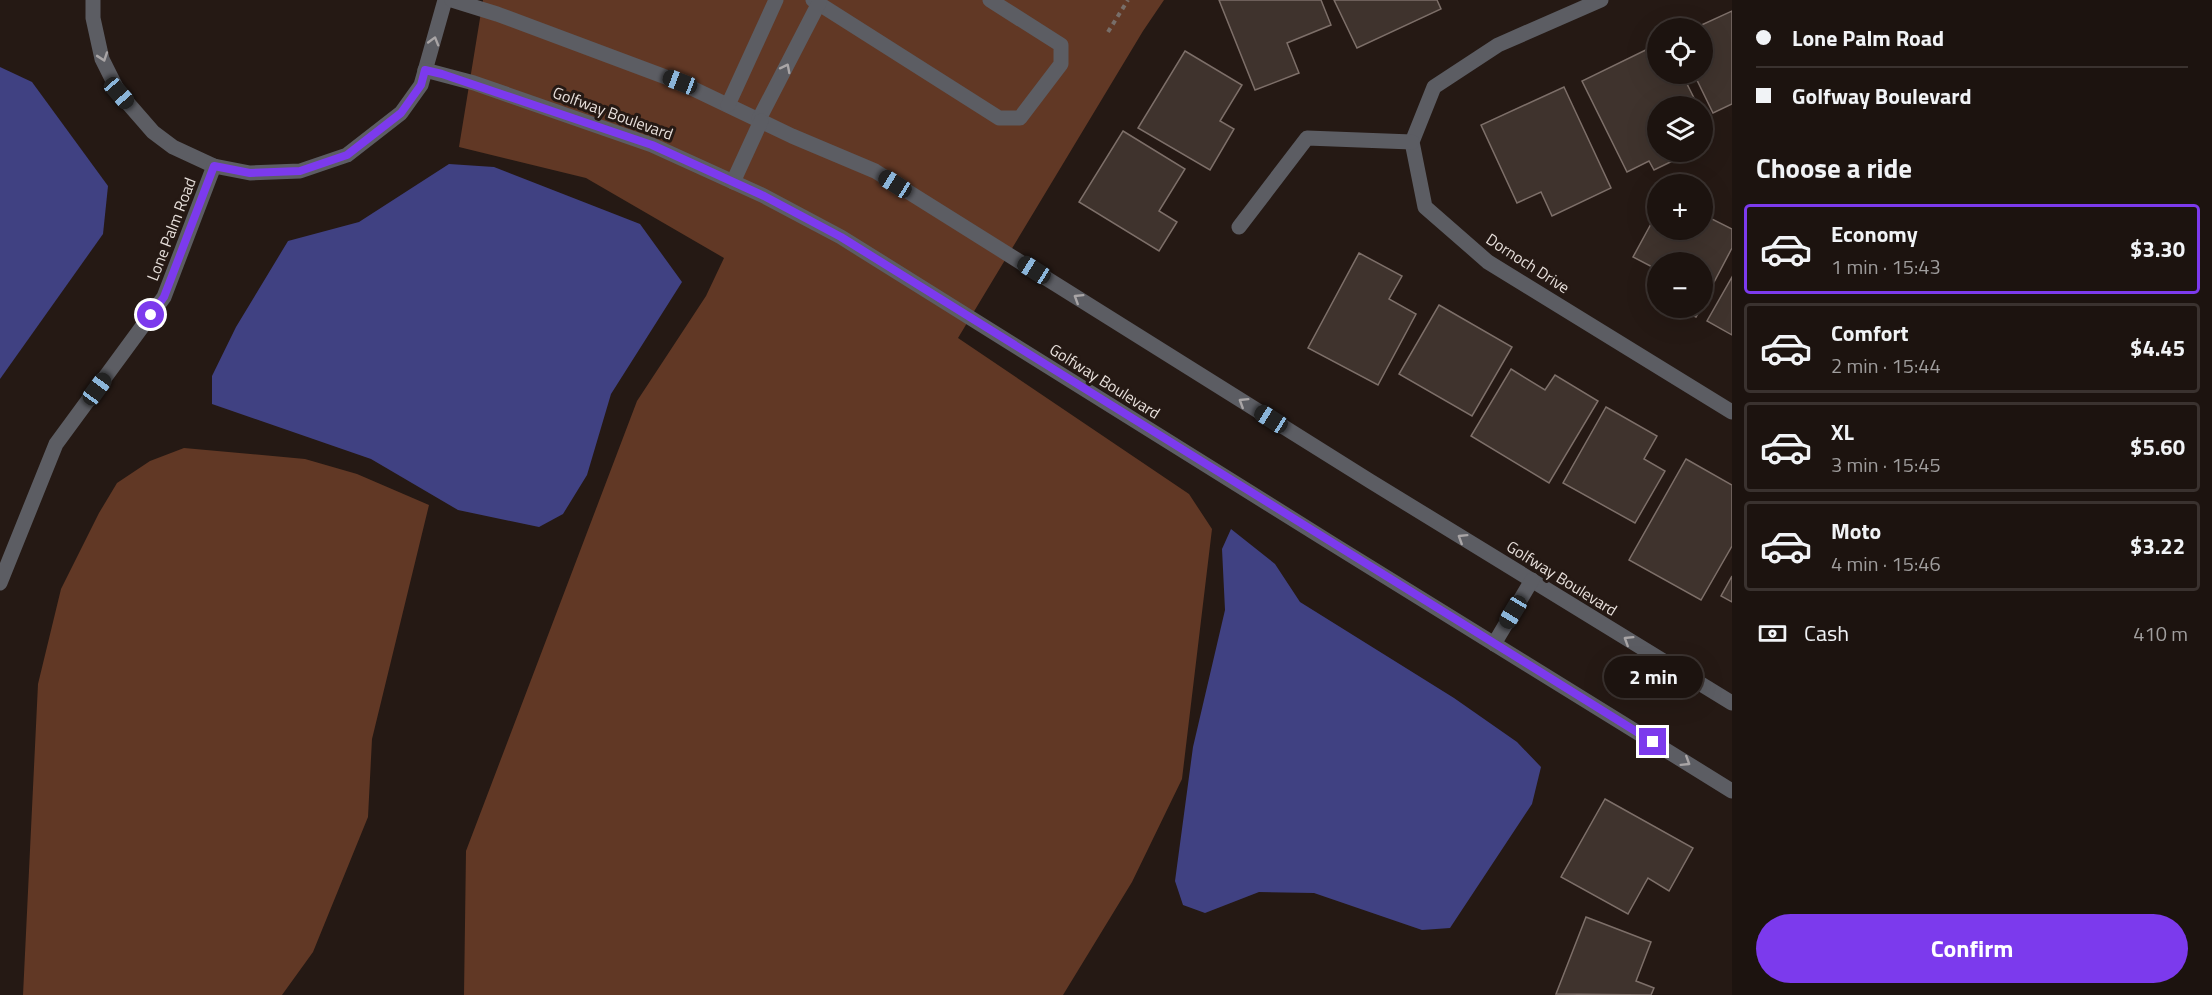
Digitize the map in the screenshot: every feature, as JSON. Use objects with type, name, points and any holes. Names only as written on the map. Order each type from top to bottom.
[{"type":"street","points":[[93,0],[93,18],[102,59],[119,93],[153,132],[173,147],[214,166],[250,173],[300,171],[347,155],[401,113],[421,85],[445,0]]},
{"type":"street","name":"Golfway Boulevard","points":[[452,0],[497,14],[680,82],[875,171],[1732,703]]},
{"type":"street","points":[[728,105],[776,0]]},
{"type":"street","points":[[733,182],[816,1],[999,118],[1020,118],[1060,64],[1061,45],[990,0]]},
{"type":"street","points":[[1239,227],[1307,138],[1412,142],[1434,87],[1498,45],[1601,0]]},
{"type":"street","name":"Golfway Boulevard","points":[[425,70],[474,83],[652,145],[733,182],[841,237],[1732,791]]},
{"type":"street","name":"Dornoch Drive","points":[[1412,142],[1425,207],[1488,262],[1732,412]]},
{"type":"street","name":"Lone Palm Road","points":[[0,583],[56,444],[164,297],[214,166]]},
{"type":"street","points":[[1494,644],[1532,580]]},
{"type":"path","points":[[1108,32],[1128,0]]},
{"type":"shaded area","points":[[483,0],[1164,0],[958,338],[1189,494],[1212,529],[1182,779],[1132,882],[1063,995],[464,995],[466,851],[637,401],[706,296],[724,258],[586,178],[459,147]]},
{"type":"shaded area","points":[[0,67],[32,82],[108,186],[103,234],[0,379]]},
{"type":"shaded area","points":[[449,164],[494,167],[640,224],[682,282],[611,394],[587,475],[563,514],[539,527],[458,510],[371,459],[212,404],[212,376],[236,327],[288,241],[359,222]]},
{"type":"shaded area","points":[[184,448],[305,459],[357,474],[429,505],[372,739],[368,817],[313,952],[282,995],[23,995],[38,684],[61,589],[99,513],[117,483],[150,461]]},
{"type":"shaded area","points":[[1231,529],[1275,564],[1300,602],[1454,698],[1517,742],[1541,767],[1532,804],[1450,928],[1422,930],[1314,893],[1259,892],[1205,913],[1183,905],[1175,881],[1193,747],[1225,610],[1222,549]]},
{"type":"building","points":[[1219,0],[1321,0],[1331,25],[1287,43],[1299,73],[1255,90]]},
{"type":"building","points":[[1334,0],[1437,0],[1441,9],[1357,48]]},
{"type":"building","points":[[1732,11],[1732,104],[1713,113],[1713,96],[1705,96],[1699,84],[1713,84],[1713,20]]},
{"type":"building","points":[[1647,49],[1647,84],[1687,84],[1693,96],[1647,96],[1647,162],[1627,172],[1582,81]]},
{"type":"building","points":[[1185,51],[1242,85],[1220,121],[1234,129],[1210,170],[1138,128]]},
{"type":"building","points":[[1564,87],[1611,188],[1552,216],[1541,192],[1517,203],[1481,125]]},
{"type":"building","points":[[1123,131],[1185,169],[1159,211],[1177,222],[1159,251],[1079,202]]},
{"type":"building","points":[[1650,162],[1670,162],[1654,170]]},
{"type":"building","points":[[1713,220],[1732,229],[1732,248],[1713,284],[1713,252],[1647,252],[1647,264],[1633,257],[1647,231],[1647,240],[1713,240]]},
{"type":"building","points":[[1359,253],[1402,276],[1389,299],[1416,314],[1378,385],[1308,348]]},
{"type":"building","points":[[1732,277],[1732,335],[1707,321],[1709,318],[1713,318],[1713,310]]},
{"type":"building","points":[[1439,305],[1512,347],[1472,416],[1399,374]]},
{"type":"building","points":[[1511,369],[1545,390],[1555,375],[1598,401],[1549,483],[1471,436]]},
{"type":"building","points":[[1606,407],[1657,436],[1644,459],[1665,471],[1635,523],[1563,483]]},
{"type":"building","points":[[1686,459],[1732,485],[1732,546],[1701,600],[1629,560]]},
{"type":"building","points":[[1732,576],[1732,602],[1721,596]]},
{"type":"building","points":[[1605,799],[1693,848],[1669,891],[1648,878],[1628,914],[1561,877]]},
{"type":"building","points":[[1586,917],[1651,942],[1636,981],[1654,988],[1651,995],[1556,994]]},
{"type":"route","points":[[151,315],[164,297],[214,166],[250,173],[300,171],[347,155],[401,113],[421,85],[425,70],[474,83],[652,145],[764,196],[841,237],[1653,742]]}]
